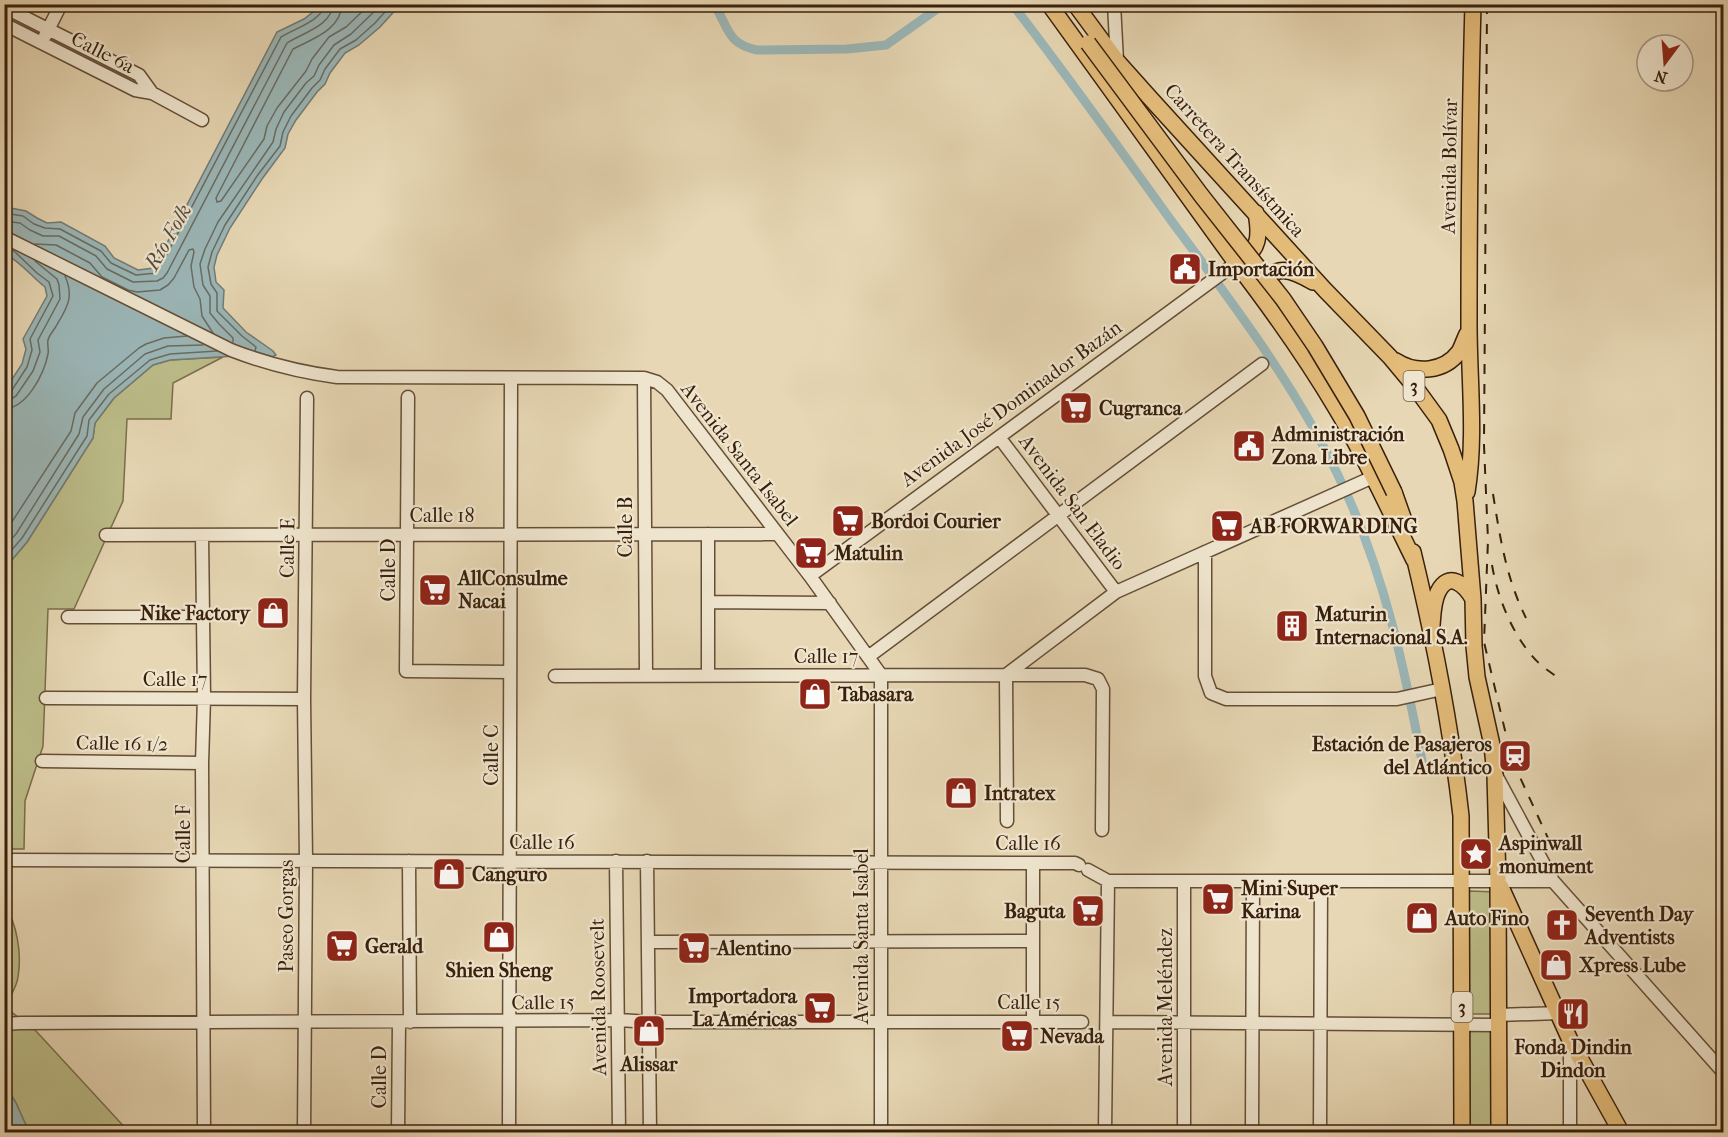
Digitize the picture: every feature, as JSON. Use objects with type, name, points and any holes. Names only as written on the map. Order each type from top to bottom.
[{"type":"main road","points":[[1049,4],[1268,304],[1338,411],[1366,480],[1414,560]]},
{"type":"main road","name":"Carretera Transístmica","points":[[1059,4],[1200,195],[1283,299],[1315,346],[1357,416],[1394,492],[1406,525],[1431,636],[1434,691],[1455,765],[1461,816],[1462,882]]},
{"type":"main road","name":"Carretera Transístmica","points":[[1075,4],[1117,61],[1325,290],[1390,357],[1439,420],[1462,482],[1465,501],[1477,677],[1496,775],[1498,882]]},
{"type":"main road","name":"Avenida Bolívar","points":[[1465,501],[1470,475],[1471,445],[1469,143],[1473,4]]},
{"type":"main road","points":[[1236,263],[1249,255],[1258,239],[1256,213]]},
{"type":"main road","points":[[1268,304],[1268,281],[1272,274],[1278,271],[1300,275],[1325,290]]},
{"type":"main road","name":"Avenida Bolívar","points":[[1390,357],[1404,366],[1431,370],[1450,361],[1460,351],[1469,328]]},
{"type":"main road","points":[[1431,636],[1436,598],[1443,585],[1451,581],[1458,582],[1466,588],[1473,599]]},
{"type":"main road","name":"3","points":[[1462,882],[1462,1132]]},
{"type":"main road","points":[[1498,882],[1570,1040],[1621,1132]]},
{"type":"main road","name":"3","points":[[1498,882],[1499,1132]]},
{"type":"street","points":[[42,43],[61,4]]},
{"type":"street","points":[[1085,4],[1097,4]]},
{"type":"street","points":[[1114,4],[1117,61]]},
{"type":"street","name":"Calle 6a","points":[[4,7],[139,75],[152,93]]},
{"type":"street","name":"Calle 6a","points":[[4,24],[135,90],[152,93],[202,120]]},
{"type":"street","points":[[4,237],[231,350],[295,371],[337,377],[644,378]]},
{"type":"street","name":"Avenida José Dominador Bazán","points":[[810,576],[1236,263]]},
{"type":"street","points":[[868,657],[1262,364]]},
{"type":"street","name":"Calle B","points":[[644,378],[646,675]]},
{"type":"street","name":"Avenida Santa Isabel","points":[[644,378],[657,382],[667,390],[810,576],[881,675],[881,1132]]},
{"type":"street","name":"Calle C","points":[[509,1132],[512,379]]},
{"type":"street","name":"Calle D","points":[[408,397],[406,671],[510,672]]},
{"type":"street","name":"Calle E","points":[[304,699],[307,398]]},
{"type":"street","name":"Avenida San Eladio","points":[[999,436],[1116,592]]},
{"type":"street","points":[[1007,821],[1006,675],[1116,592],[1366,480]]},
{"type":"street","points":[[708,534],[708,675]]},
{"type":"street","name":"Calle 18","points":[[106,535],[777,534]]},
{"type":"street","name":"Calle F","points":[[202,535],[204,1132]]},
{"type":"street","points":[[1204,552],[1205,676],[1211,693],[1226,699],[1397,699],[1434,691]]},
{"type":"street","points":[[708,602],[830,603]]},
{"type":"street","points":[[68,617],[202,617]]},
{"type":"street","name":"Calle 17","points":[[555,676],[1085,675],[1098,679],[1103,689],[1102,830]]},
{"type":"street","name":"Calle 17","points":[[45,698],[304,699]]},
{"type":"street","name":"Paseo Gorgas","points":[[304,699],[306,861],[304,1132]]},
{"type":"street","name":"Calle 16 1/2","points":[[42,761],[202,763]]},
{"type":"street","points":[[1496,775],[1553,881],[1724,1073]]},
{"type":"street","name":"Calle 16","points":[[4,860],[1075,863],[1108,881],[1553,881]]},
{"type":"street","name":"Calle D","points":[[398,1132],[409,861]]},
{"type":"street","name":"Avenida Roosevelt","points":[[616,861],[619,1132]]},
{"type":"street","points":[[647,861],[650,1132]]},
{"type":"street","points":[[1033,863],[1033,1022]]},
{"type":"street","points":[[1105,1132],[1108,881]]},
{"type":"street","name":"Avenida Meléndez","points":[[1184,881],[1184,1132]]},
{"type":"street","points":[[1252,1132],[1253,881]]},
{"type":"street","points":[[1320,1132],[1321,881]]},
{"type":"street","points":[[649,942],[1033,941]]},
{"type":"street","points":[[1107,1022],[1462,1025],[1559,1013]]},
{"type":"street","name":"Calle 15","points":[[4,1024],[619,1020],[650,1022],[1082,1022]]},
{"type":"street","points":[[1570,1040],[1570,1132]]},
{"type":"green space","points":[[223,357],[173,383],[171,419],[127,419],[123,501],[74,609],[48,609],[43,746],[25,801],[24,849],[5,849],[5,568],[27,542],[93,438],[95,423],[114,398],[153,365],[170,360]]},
{"type":"green space","points":[[1469,891],[1497,892],[1495,1014],[1468,1014]]},
{"type":"green space","points":[[4,903],[15,929],[19,958],[15,989],[5,1007],[36,1031],[129,1132],[29,1132],[5,1084]]},
{"type":"green space","points":[[1467,1031],[1495,1031],[1494,1132],[1466,1132]]},
{"type":"water","points":[[322,5],[400,5],[380,27],[359,45],[345,53],[330,73],[325,84],[296,120],[288,134],[285,148],[230,228],[217,255],[214,267],[216,282],[224,290],[223,308],[246,332],[276,355],[268,359],[236,356],[170,360],[153,365],[114,398],[95,423],[93,438],[27,542],[5,568],[5,390],[22,364],[26,349],[23,339],[47,296],[45,287],[5,254],[5,207],[26,211],[47,223],[61,222],[105,246],[114,258],[138,270],[154,268],[277,32],[304,19]]},
{"type":"water","points":[[4,1084],[16,1103],[29,1132],[5,1132]]},
{"type":"waterway","points":[[714,4],[734,39],[740,44],[757,50],[847,49],[886,45],[944,4]]},
{"type":"waterway","points":[[1012,4],[1242,316],[1286,383],[1327,452],[1358,521],[1382,590],[1401,659],[1423,766]]},
{"type":"railway","points":[[1487,4],[1484,445],[1488,540],[1484,642],[1512,760],[1553,849]]},
{"type":"railway","points":[[1493,494],[1509,573],[1526,618]]},
{"type":"railway","points":[[1492,565],[1503,606],[1516,633],[1532,656],[1561,680]]},
{"type":"place","name":"Importación","points":[[1185,269]]},
{"type":"place","name":"Cugranca","points":[[1076,408]]},
{"type":"place","name":"Administración Zona Libre","points":[[1249,446]]},
{"type":"place","name":"Bordoi Courier","points":[[848,521]]},
{"type":"place","name":"AB FORWARDING","points":[[1227,526]]},
{"type":"place","name":"Matulin","points":[[811,553]]},
{"type":"place","name":"AllConsulme Nacai","points":[[435,590]]},
{"type":"place","name":"Nike Factory","points":[[273,613]]},
{"type":"place","name":"Maturin Internacional S.A.","points":[[1292,626]]},
{"type":"place","name":"Tabasara","points":[[815,694]]},
{"type":"place","name":"Estación de Pasajeros del Atlántico","points":[[1515,756]]},
{"type":"place","name":"Intratex","points":[[961,793]]},
{"type":"place","name":"Aspinwall monument","points":[[1476,854]]},
{"type":"place","name":"Canguro","points":[[449,874]]},
{"type":"place","name":"Mini Super Karina","points":[[1218,899]]},
{"type":"place","name":"Baguta","points":[[1088,911]]},
{"type":"place","name":"Auto Fino","points":[[1422,918]]},
{"type":"place","name":"Seventh Day Adventists","points":[[1562,925]]},
{"type":"place","name":"Shien Sheng","points":[[499,937]]},
{"type":"place","name":"Gerald","points":[[342,946]]},
{"type":"place","name":"Alentino","points":[[694,948]]},
{"type":"place","name":"Xpress Lube","points":[[1556,965]]},
{"type":"place","name":"Importadora La Américas","points":[[820,1008]]},
{"type":"place","name":"Fonda Dindin Dindon","points":[[1573,1014]]},
{"type":"place","name":"Alissar","points":[[649,1031]]},
{"type":"place","name":"Nevada","points":[[1017,1036]]},
{"type":"water label","name":"Río Folk","points":[[168,237]]}]
